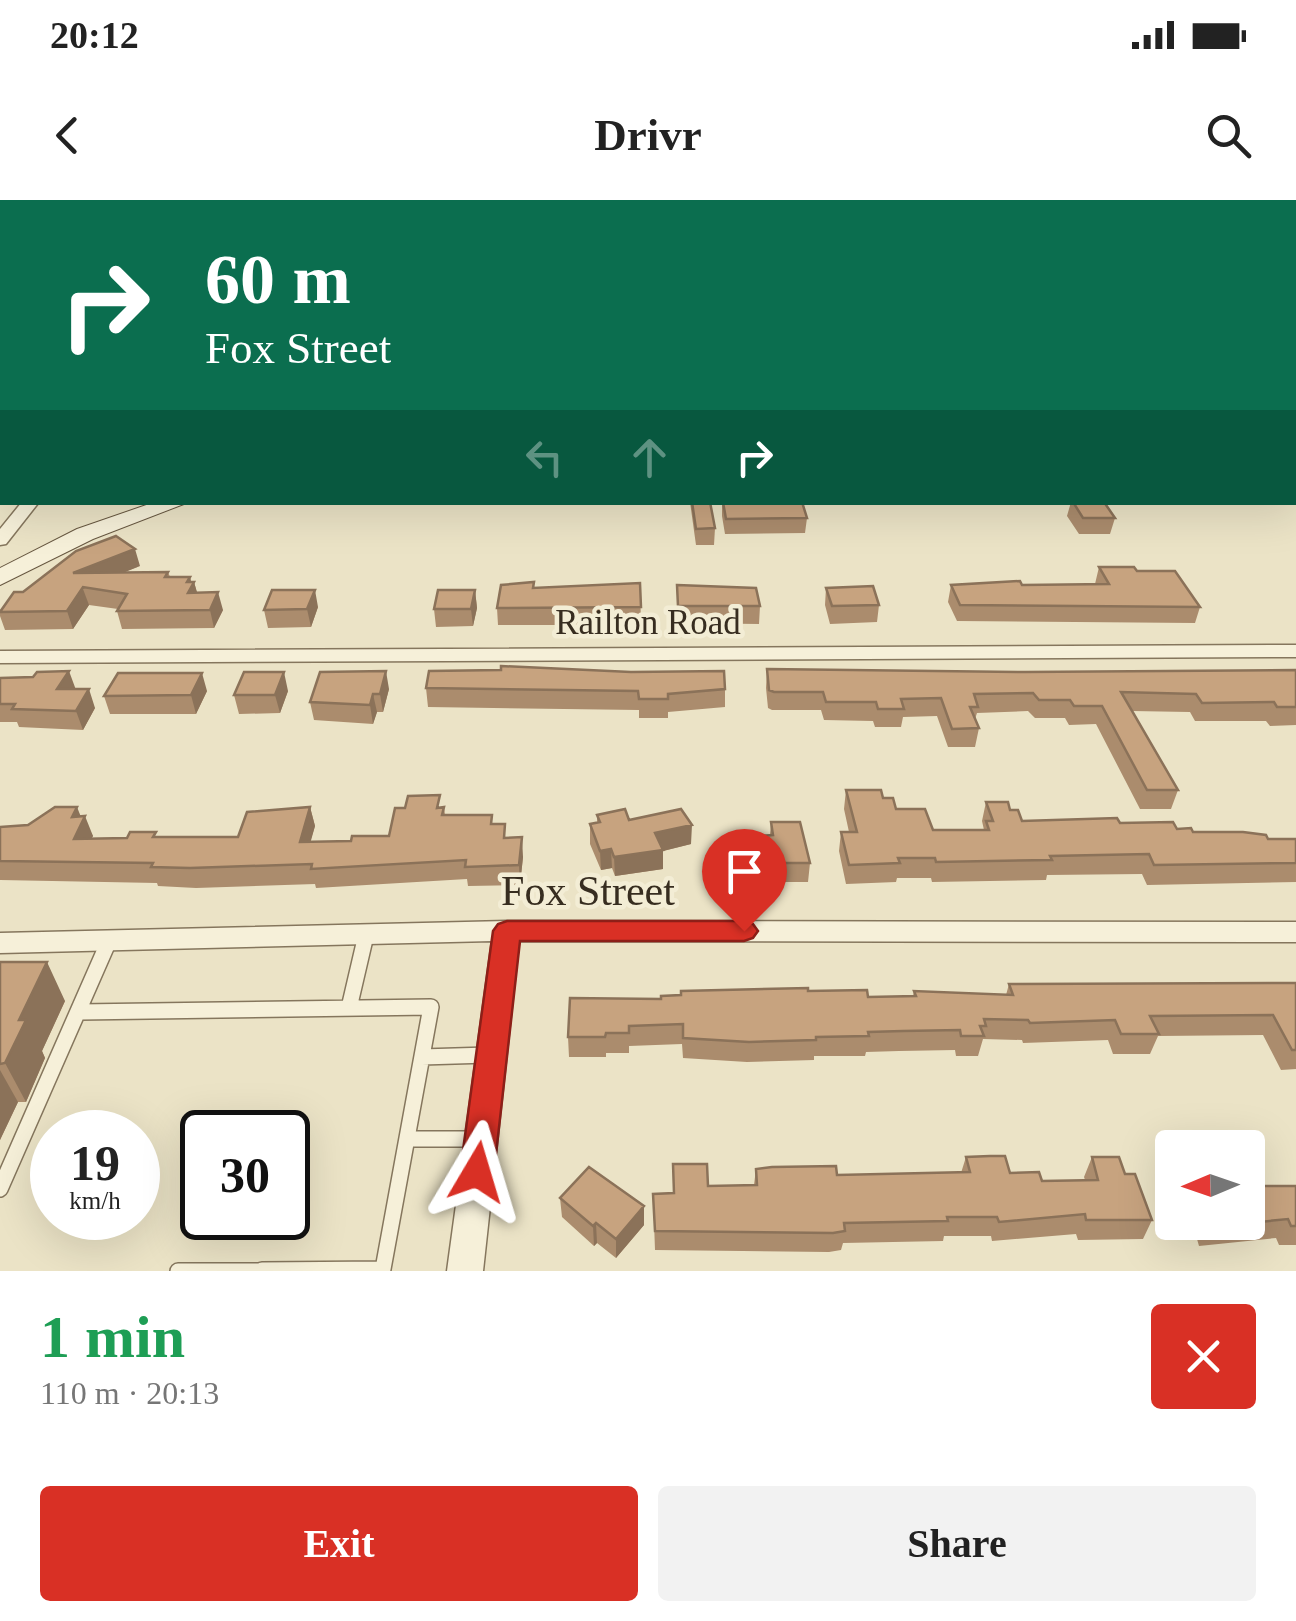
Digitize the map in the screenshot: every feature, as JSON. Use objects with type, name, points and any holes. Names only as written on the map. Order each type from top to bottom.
[{"type":"main road","points":[[0,578],[86,534],[169,505]]},
{"type":"street","points":[[0,540],[29,505]]},
{"type":"street","name":"Railton Road","points":[[0,658],[1296,651]]},
{"type":"street","points":[[465,1271],[507,931]]},
{"type":"street","name":"Fox Street","points":[[0,943],[507,931],[1296,932]]},
{"type":"lane","points":[[350,1008],[366,935]]},
{"type":"lane","points":[[0,1189],[108,943]]},
{"type":"lane","points":[[80,1012],[431,1006],[383,1269],[178,1271]]},
{"type":"lane","points":[[422,1057],[492,1055]]},
{"type":"lane","points":[[406,1139],[481,1139]]},
{"type":"building","points":[[692,505],[711,505],[715,528],[696,529]]},
{"type":"building","points":[[724,505],[803,505],[807,518],[726,519]]},
{"type":"building","points":[[1075,505],[1106,505],[1115,518],[1083,518]]},
{"type":"building","points":[[116,536],[135,549],[73,573],[168,572],[165,577],[190,577],[187,582],[194,582],[188,593],[218,592],[210,610],[117,611],[127,594],[83,587],[67,611],[0,612],[14,592],[23,592],[76,551]]},
{"type":"building","points":[[1099,567],[1175,571],[1200,607],[960,605],[951,585],[1020,581],[1022,585],[1109,584]]},
{"type":"building","points":[[534,582],[533,588],[640,583],[641,607],[497,608],[501,585]]},
{"type":"building","points":[[677,585],[756,588],[760,606],[678,606]]},
{"type":"building","points":[[873,586],[879,605],[832,606],[826,588]]},
{"type":"building","points":[[272,590],[315,590],[307,609],[264,610]]},
{"type":"building","points":[[438,590],[475,590],[471,609],[434,609]]},
{"type":"building","points":[[501,666],[631,672],[724,671],[725,689],[668,694],[668,699],[639,699],[638,691],[426,688],[429,671],[501,670]]},
{"type":"building","points":[[767,669],[1296,670],[1296,707],[1277,707],[1274,702],[1202,703],[1196,694],[1121,692],[1178,790],[1147,790],[1102,706],[1039,700],[1033,693],[974,694],[978,707],[970,707],[979,728],[952,729],[941,698],[901,699],[904,709],[878,709],[876,702],[826,702],[823,692],[769,690]]},
{"type":"building","points":[[69,671],[57,689],[89,689],[76,711],[12,709],[15,704],[0,704],[0,678]]},
{"type":"building","points":[[386,671],[380,694],[373,694],[370,705],[310,702],[320,672]]},
{"type":"building","points":[[244,672],[284,672],[275,695],[234,695]]},
{"type":"building","points":[[118,673],[202,673],[191,695],[104,696]]},
{"type":"building","points":[[846,790],[881,790],[883,798],[893,798],[896,809],[925,809],[933,830],[989,830],[986,821],[993,821],[986,802],[1008,802],[1010,810],[1018,810],[1022,821],[1117,818],[1120,823],[1173,822],[1177,829],[1191,828],[1193,832],[1243,832],[1266,835],[1268,839],[1296,839],[1296,863],[1154,865],[1149,854],[936,862],[935,858],[898,858],[900,863],[849,865],[841,832],[857,832]]},
{"type":"building","points":[[440,795],[437,808],[444,807],[442,815],[492,815],[491,824],[505,824],[504,838],[522,837],[519,865],[465,867],[466,860],[311,869],[312,864],[190,868],[151,867],[153,863],[0,861],[0,827],[28,825],[55,807],[77,807],[72,817],[85,816],[74,839],[127,838],[130,832],[156,832],[153,837],[238,837],[247,812],[310,807],[300,842],[351,841],[352,836],[389,836],[395,808],[405,808],[408,796]]},
{"type":"building","points":[[625,809],[629,820],[681,809],[692,825],[655,833],[663,850],[614,857],[611,849],[600,851],[590,824],[600,822],[597,815]]},
{"type":"building","points":[[771,822],[800,822],[810,863],[760,863],[756,836],[773,835]]},
{"type":"building","points":[[0,962],[47,962],[19,1020],[26,1020],[5,1063],[0,1064]]},
{"type":"building","points":[[1296,983],[1296,1050],[1292,1050],[1273,1015],[1150,1016],[1159,1034],[1121,1034],[1115,1020],[1030,1023],[984,1019],[986,1026],[980,1026],[984,1036],[961,1036],[960,1030],[903,1031],[749,1042],[683,1038],[683,1024],[629,1026],[629,1033],[606,1033],[605,1037],[568,1037],[570,998],[661,999],[681,995],[681,991],[808,988],[867,990],[868,997],[916,996],[914,991],[1013,995],[1009,984]]},
{"type":"building","points":[[1005,1156],[1010,1173],[1039,1172],[1042,1181],[1098,1180],[1092,1157],[1119,1157],[1125,1174],[1135,1174],[1152,1220],[1086,1220],[1085,1214],[999,1222],[997,1217],[947,1217],[948,1221],[844,1223],[845,1231],[833,1233],[655,1231],[653,1194],[674,1193],[673,1164],[707,1164],[708,1186],[757,1185],[756,1169],[772,1167],[836,1166],[837,1175],[970,1172],[966,1157]]},
{"type":"building","points":[[589,1167],[644,1206],[616,1239],[596,1223],[593,1226],[560,1198]]},
{"type":"building","points":[[1265,1186],[1296,1186],[1296,1226],[1291,1226],[1288,1219],[1265,1221]]},
{"type":"route","points":[[477,1172],[507,931],[744,931]]}]
